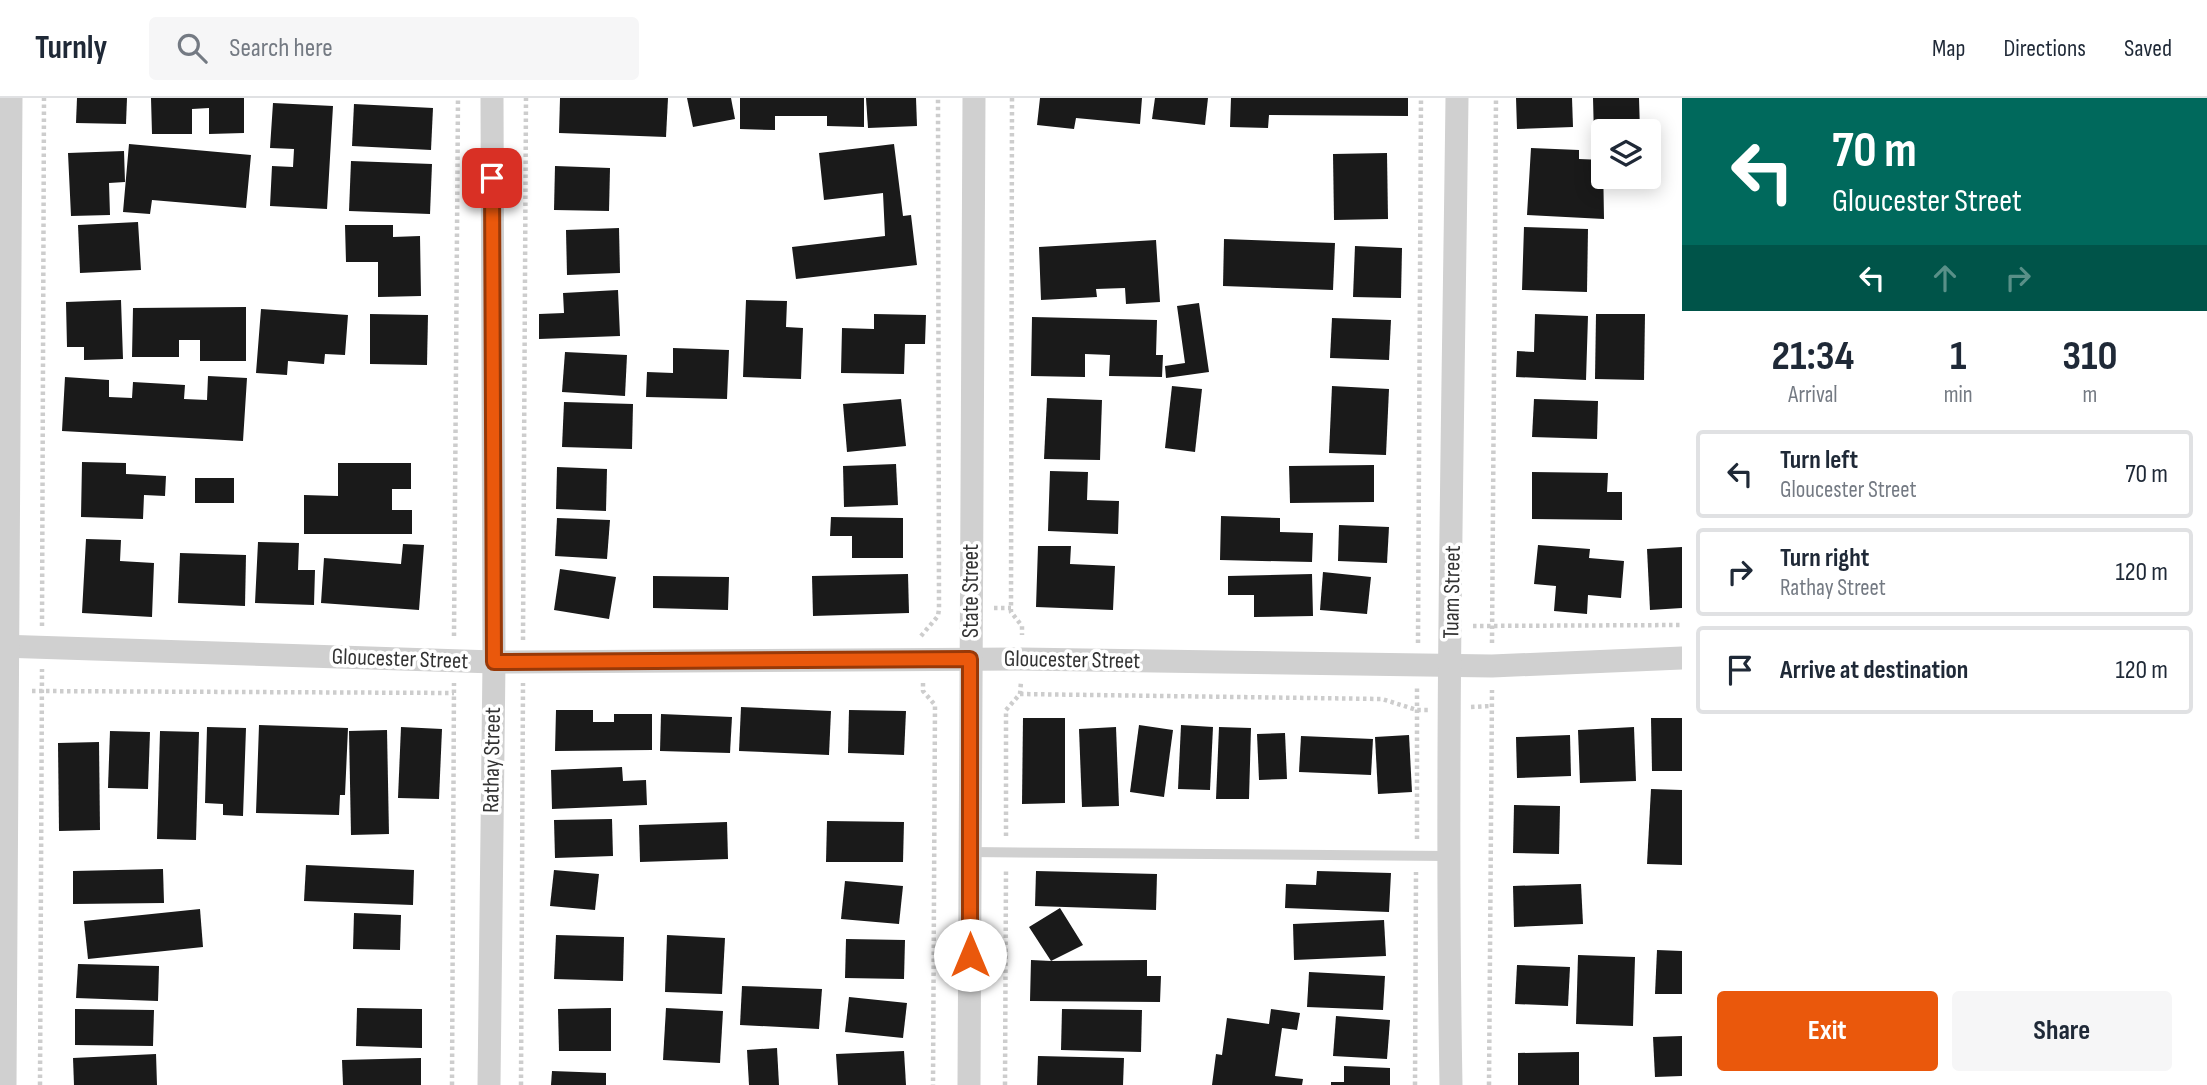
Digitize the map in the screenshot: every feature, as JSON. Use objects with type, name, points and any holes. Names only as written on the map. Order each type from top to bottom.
[{"type":"street","points":[[5,1085],[4,646],[11,98]]},
{"type":"street","name":"Rathay Street","points":[[489,1085],[494,662],[492,98]]},
{"type":"street","name":"State Street","points":[[969,1085],[974,98]]},
{"type":"street","name":"Tuam Street","points":[[1451,1085],[1447,856],[1452,708],[1457,98]]},
{"type":"street","name":"Gloucester Street","points":[[4,646],[494,662],[1021,659],[1492,666],[1682,658]]},
{"type":"lane","points":[[970,852],[1447,856]]},
{"type":"path","points":[[40,1085],[44,98]]},
{"type":"path","points":[[452,1085],[458,98]]},
{"type":"path","points":[[521,1085],[526,98]]},
{"type":"path","points":[[933,1085],[935,705],[923,691],[921,632],[938,616],[939,609],[938,98]]},
{"type":"path","points":[[1005,1085],[1006,710],[1020,694],[1022,626],[1011,608],[1012,98]]},
{"type":"path","points":[[1415,1085],[1421,98]]},
{"type":"path","points":[[1489,1085],[1496,98]]},
{"type":"path","points":[[995,608],[1011,608]]},
{"type":"path","points":[[1492,626],[1682,625]]},
{"type":"path","points":[[42,691],[454,693]]},
{"type":"path","points":[[1020,694],[1382,699],[1417,710],[1492,706]]},
{"type":"building","points":[[77,98],[127,98],[126,124],[76,123]]},
{"type":"building","points":[[151,98],[244,98],[244,133],[209,134],[209,108],[192,109],[192,134],[152,134]]},
{"type":"building","points":[[560,98],[668,98],[666,137],[559,133]]},
{"type":"building","points":[[687,98],[731,98],[735,119],[693,127]]},
{"type":"building","points":[[740,98],[864,98],[864,127],[827,126],[827,116],[775,116],[775,130],[740,129]]},
{"type":"building","points":[[866,98],[916,98],[917,126],[868,128]]},
{"type":"building","points":[[1040,98],[1142,98],[1140,124],[1076,118],[1074,129],[1037,125]]},
{"type":"building","points":[[1155,98],[1208,98],[1205,125],[1152,119]]},
{"type":"building","points":[[1231,98],[1408,98],[1408,116],[1269,115],[1268,128],[1230,127]]},
{"type":"building","points":[[1516,98],[1572,98],[1573,127],[1517,129]]},
{"type":"building","points":[[1593,98],[1639,98],[1640,119],[1594,119]]},
{"type":"building","points":[[273,103],[333,106],[327,209],[270,206],[272,166],[293,167],[294,149],[270,148]]},
{"type":"building","points":[[354,104],[433,108],[431,150],[352,146]]},
{"type":"building","points":[[129,144],[251,155],[246,208],[152,200],[150,214],[123,212]]},
{"type":"building","points":[[894,144],[903,216],[911,215],[917,265],[796,279],[792,247],[885,236],[883,193],[824,200],[819,153]]},
{"type":"building","points":[[1531,148],[1579,150],[1579,159],[1591,160],[1591,189],[1603,189],[1604,219],[1527,215]]},
{"type":"building","points":[[124,151],[125,182],[109,183],[110,215],[71,216],[68,153]]},
{"type":"building","points":[[1387,153],[1388,219],[1334,220],[1333,154]]},
{"type":"building","points":[[351,161],[432,164],[430,214],[349,211]]},
{"type":"building","points":[[555,166],[610,168],[609,211],[554,210]]},
{"type":"building","points":[[138,222],[141,270],[80,273],[78,225]]},
{"type":"building","points":[[345,225],[393,225],[393,237],[420,236],[421,296],[378,297],[378,262],[346,262]]},
{"type":"building","points":[[1524,227],[1588,229],[1587,292],[1522,290]]},
{"type":"building","points":[[619,228],[620,273],[567,275],[566,230]]},
{"type":"building","points":[[1224,239],[1335,243],[1333,290],[1223,286]]},
{"type":"building","points":[[1156,240],[1160,302],[1126,304],[1125,288],[1096,289],[1097,297],[1041,300],[1039,247]]},
{"type":"building","points":[[1355,246],[1402,248],[1401,298],[1353,297]]},
{"type":"building","points":[[618,290],[620,336],[539,339],[539,314],[564,313],[563,293]]},
{"type":"building","points":[[121,300],[123,359],[84,360],[84,347],[67,347],[66,302]]},
{"type":"building","points":[[746,300],[787,301],[786,327],[803,328],[801,379],[743,377]]},
{"type":"building","points":[[1199,303],[1209,372],[1166,378],[1165,366],[1185,363],[1177,306]]},
{"type":"building","points":[[246,307],[246,361],[200,361],[200,340],[179,340],[179,357],[132,357],[133,308]]},
{"type":"building","points":[[261,309],[348,315],[345,355],[325,354],[324,364],[288,361],[287,375],[256,373]]},
{"type":"building","points":[[370,314],[428,315],[427,365],[370,364]]},
{"type":"building","points":[[874,314],[926,315],[925,344],[905,344],[904,374],[841,373],[842,328],[874,329]]},
{"type":"building","points":[[1535,314],[1588,316],[1586,380],[1516,377],[1517,351],[1534,352]]},
{"type":"building","points":[[1596,314],[1645,314],[1644,380],[1595,379]]},
{"type":"building","points":[[1032,317],[1157,320],[1156,355],[1163,355],[1162,377],[1109,376],[1110,355],[1085,354],[1085,377],[1031,376]]},
{"type":"building","points":[[1332,318],[1391,320],[1389,360],[1330,358]]},
{"type":"building","points":[[673,348],[729,350],[727,399],[646,397],[647,372],[673,373]]},
{"type":"building","points":[[565,352],[627,355],[625,396],[562,392]]},
{"type":"building","points":[[208,376],[247,378],[243,441],[62,431],[65,377],[109,380],[109,397],[132,398],[133,382],[185,385],[184,399],[207,400]]},
{"type":"building","points":[[1172,386],[1202,389],[1195,452],[1165,448]]},
{"type":"building","points":[[1332,386],[1389,389],[1386,455],[1329,453]]},
{"type":"building","points":[[1047,398],[1102,400],[1100,460],[1044,459]]},
{"type":"building","points":[[901,399],[906,446],[847,452],[843,404]]},
{"type":"building","points":[[1534,399],[1598,401],[1597,439],[1532,437]]},
{"type":"building","points":[[564,402],[633,404],[632,449],[562,447]]},
{"type":"building","points":[[82,462],[126,463],[126,474],[166,476],[165,496],[144,495],[143,519],[81,517]]},
{"type":"building","points":[[338,463],[411,463],[411,489],[392,489],[392,510],[412,510],[412,534],[304,534],[304,495],[338,496]]},
{"type":"building","points":[[896,464],[898,505],[844,507],[843,466]]},
{"type":"building","points":[[1374,465],[1374,502],[1290,503],[1289,466]]},
{"type":"building","points":[[557,467],[607,469],[606,511],[556,509]]},
{"type":"building","points":[[1050,471],[1088,472],[1087,500],[1119,501],[1118,534],[1048,531]]},
{"type":"building","points":[[1532,472],[1608,473],[1607,492],[1622,492],[1622,520],[1532,519]]},
{"type":"building","points":[[195,478],[234,478],[234,503],[195,503]]},
{"type":"building","points":[[1221,516],[1280,518],[1280,532],[1313,533],[1312,562],[1220,560]]},
{"type":"building","points":[[831,517],[903,518],[903,558],[852,558],[852,536],[830,536]]},
{"type":"building","points":[[557,518],[610,520],[607,559],[555,556]]},
{"type":"building","points":[[1339,525],[1389,527],[1387,563],[1338,561]]},
{"type":"building","points":[[86,539],[121,540],[120,561],[154,563],[152,617],[82,613]]},
{"type":"building","points":[[258,542],[299,543],[298,570],[315,570],[314,605],[255,603]]},
{"type":"building","points":[[403,544],[424,545],[419,610],[321,603],[324,558],[401,564]]},
{"type":"building","points":[[1538,545],[1590,549],[1589,558],[1624,561],[1621,598],[1588,595],[1587,614],[1554,611],[1556,586],[1534,584]]},
{"type":"building","points":[[1038,546],[1071,546],[1070,564],[1115,566],[1113,610],[1036,607]]},
{"type":"building","points":[[1682,547],[1682,608],[1650,610],[1647,549]]},
{"type":"building","points":[[180,553],[246,555],[245,606],[178,603]]},
{"type":"building","points":[[560,569],[616,577],[609,619],[554,610]]},
{"type":"building","points":[[1323,572],[1371,577],[1367,614],[1320,610]]},
{"type":"building","points":[[908,574],[909,613],[813,616],[812,576]]},
{"type":"building","points":[[1312,574],[1313,616],[1254,617],[1254,595],[1228,595],[1228,576]]},
{"type":"building","points":[[653,576],[729,577],[728,610],[653,608]]},
{"type":"building","points":[[741,707],[831,711],[829,755],[739,751]]},
{"type":"building","points":[[556,710],[593,710],[593,722],[614,722],[614,714],[652,714],[652,750],[555,751]]},
{"type":"building","points":[[849,710],[906,711],[904,755],[848,753]]},
{"type":"building","points":[[661,714],[732,717],[730,753],[660,751]]},
{"type":"building","points":[[1023,718],[1065,718],[1065,803],[1022,804]]},
{"type":"building","points":[[1651,718],[1682,718],[1682,771],[1652,771]]},
{"type":"building","points":[[259,725],[348,728],[345,795],[340,795],[339,815],[256,813]]},
{"type":"building","points":[[1139,725],[1173,730],[1164,797],[1130,792]]},
{"type":"building","points":[[1181,725],[1213,727],[1210,790],[1178,789]]},
{"type":"building","points":[[207,727],[246,728],[243,816],[223,815],[223,804],[205,803]]},
{"type":"building","points":[[401,727],[442,729],[439,799],[398,798]]},
{"type":"building","points":[[1116,727],[1119,806],[1082,807],[1079,729]]},
{"type":"building","points":[[1219,727],[1251,728],[1249,799],[1216,799]]},
{"type":"building","points":[[1634,727],[1636,781],[1580,783],[1578,730]]},
{"type":"building","points":[[387,730],[389,834],[351,835],[349,731]]},
{"type":"building","points":[[110,731],[150,732],[148,789],[108,788]]},
{"type":"building","points":[[160,731],[199,732],[196,840],[157,839]]},
{"type":"building","points":[[1285,733],[1287,779],[1259,780],[1257,734]]},
{"type":"building","points":[[1409,735],[1412,792],[1378,794],[1375,737]]},
{"type":"building","points":[[1570,735],[1571,776],[1517,778],[1516,737]]},
{"type":"building","points":[[1301,736],[1373,739],[1371,775],[1299,772]]},
{"type":"building","points":[[99,742],[100,830],[59,831],[58,743]]},
{"type":"building","points":[[622,767],[623,781],[646,780],[647,805],[552,809],[551,770]]},
{"type":"building","points":[[1651,789],[1682,790],[1682,865],[1647,864]]},
{"type":"building","points":[[1514,805],[1560,806],[1559,854],[1513,853]]},
{"type":"building","points":[[612,819],[613,856],[555,858],[554,820]]},
{"type":"building","points":[[827,821],[904,822],[903,862],[826,862]]},
{"type":"building","points":[[727,822],[728,859],[640,862],[639,825]]},
{"type":"building","points":[[306,865],[414,870],[413,905],[304,901]]},
{"type":"building","points":[[163,869],[164,903],[73,904],[73,871]]},
{"type":"building","points":[[554,870],[599,874],[595,910],[550,906]]},
{"type":"building","points":[[1036,871],[1157,874],[1156,910],[1035,906]]},
{"type":"building","points":[[1317,871],[1391,873],[1389,912],[1285,908],[1286,884],[1316,885]]},
{"type":"building","points":[[845,881],[903,886],[899,924],[841,919]]},
{"type":"building","points":[[1581,884],[1583,924],[1514,927],[1513,886]]},
{"type":"building","points":[[1060,908],[1083,945],[1051,961],[1029,927]]},
{"type":"building","points":[[200,909],[203,947],[88,959],[84,921]]},
{"type":"building","points":[[354,913],[401,915],[400,950],[353,949]]},
{"type":"building","points":[[1384,920],[1386,956],[1294,960],[1293,924]]},
{"type":"building","points":[[556,935],[624,937],[623,981],[554,979]]},
{"type":"building","points":[[667,935],[725,938],[722,994],[665,992]]},
{"type":"building","points":[[846,939],[905,940],[904,979],[845,978]]},
{"type":"building","points":[[1657,950],[1682,951],[1682,994],[1655,994]]},
{"type":"building","points":[[1578,955],[1635,957],[1633,1026],[1576,1024]]},
{"type":"building","points":[[1031,960],[1147,960],[1147,976],[1161,976],[1160,1002],[1030,1001]]},
{"type":"building","points":[[78,964],[159,966],[158,1001],[76,998]]},
{"type":"building","points":[[1517,965],[1570,967],[1568,1006],[1515,1004]]},
{"type":"building","points":[[1309,972],[1385,976],[1383,1010],[1307,1007]]},
{"type":"building","points":[[742,986],[822,989],[819,1029],[740,1025]]},
{"type":"building","points":[[849,997],[907,1003],[903,1038],[845,1032]]},
{"type":"building","points":[[357,1008],[422,1009],[422,1048],[356,1046]]},
{"type":"building","points":[[611,1008],[611,1051],[559,1051],[558,1009]]},
{"type":"building","points":[[666,1008],[723,1011],[720,1063],[663,1060]]},
{"type":"building","points":[[75,1009],[154,1010],[153,1046],[75,1045]]},
{"type":"building","points":[[1062,1009],[1142,1010],[1141,1052],[1061,1050]]},
{"type":"building","points":[[1271,1009],[1300,1013],[1297,1030],[1282,1028],[1275,1076],[1303,1079],[1302,1085],[1212,1085],[1216,1054],[1222,1055],[1227,1018],[1269,1024]]},
{"type":"building","points":[[1336,1016],[1390,1020],[1387,1059],[1333,1056]]},
{"type":"building","points":[[1682,1036],[1682,1076],[1655,1077],[1653,1037]]},
{"type":"building","points":[[777,1048],[779,1085],[749,1085],[747,1050]]},
{"type":"building","points":[[904,1051],[906,1085],[838,1085],[836,1054]]},
{"type":"building","points":[[1579,1052],[1579,1085],[1518,1085],[1518,1053]]},
{"type":"building","points":[[156,1054],[157,1085],[74,1085],[73,1058]]},
{"type":"building","points":[[1038,1056],[1124,1058],[1123,1085],[1037,1085]]},
{"type":"building","points":[[421,1058],[421,1085],[343,1085],[342,1060]]},
{"type":"building","points":[[1344,1066],[1390,1068],[1390,1085],[1331,1085],[1331,1082],[1344,1082]]},
{"type":"building","points":[[552,1071],[606,1073],[606,1085],[551,1085]]},
{"type":"route","points":[[492,178],[494,662],[970,659],[970,955]]}]
